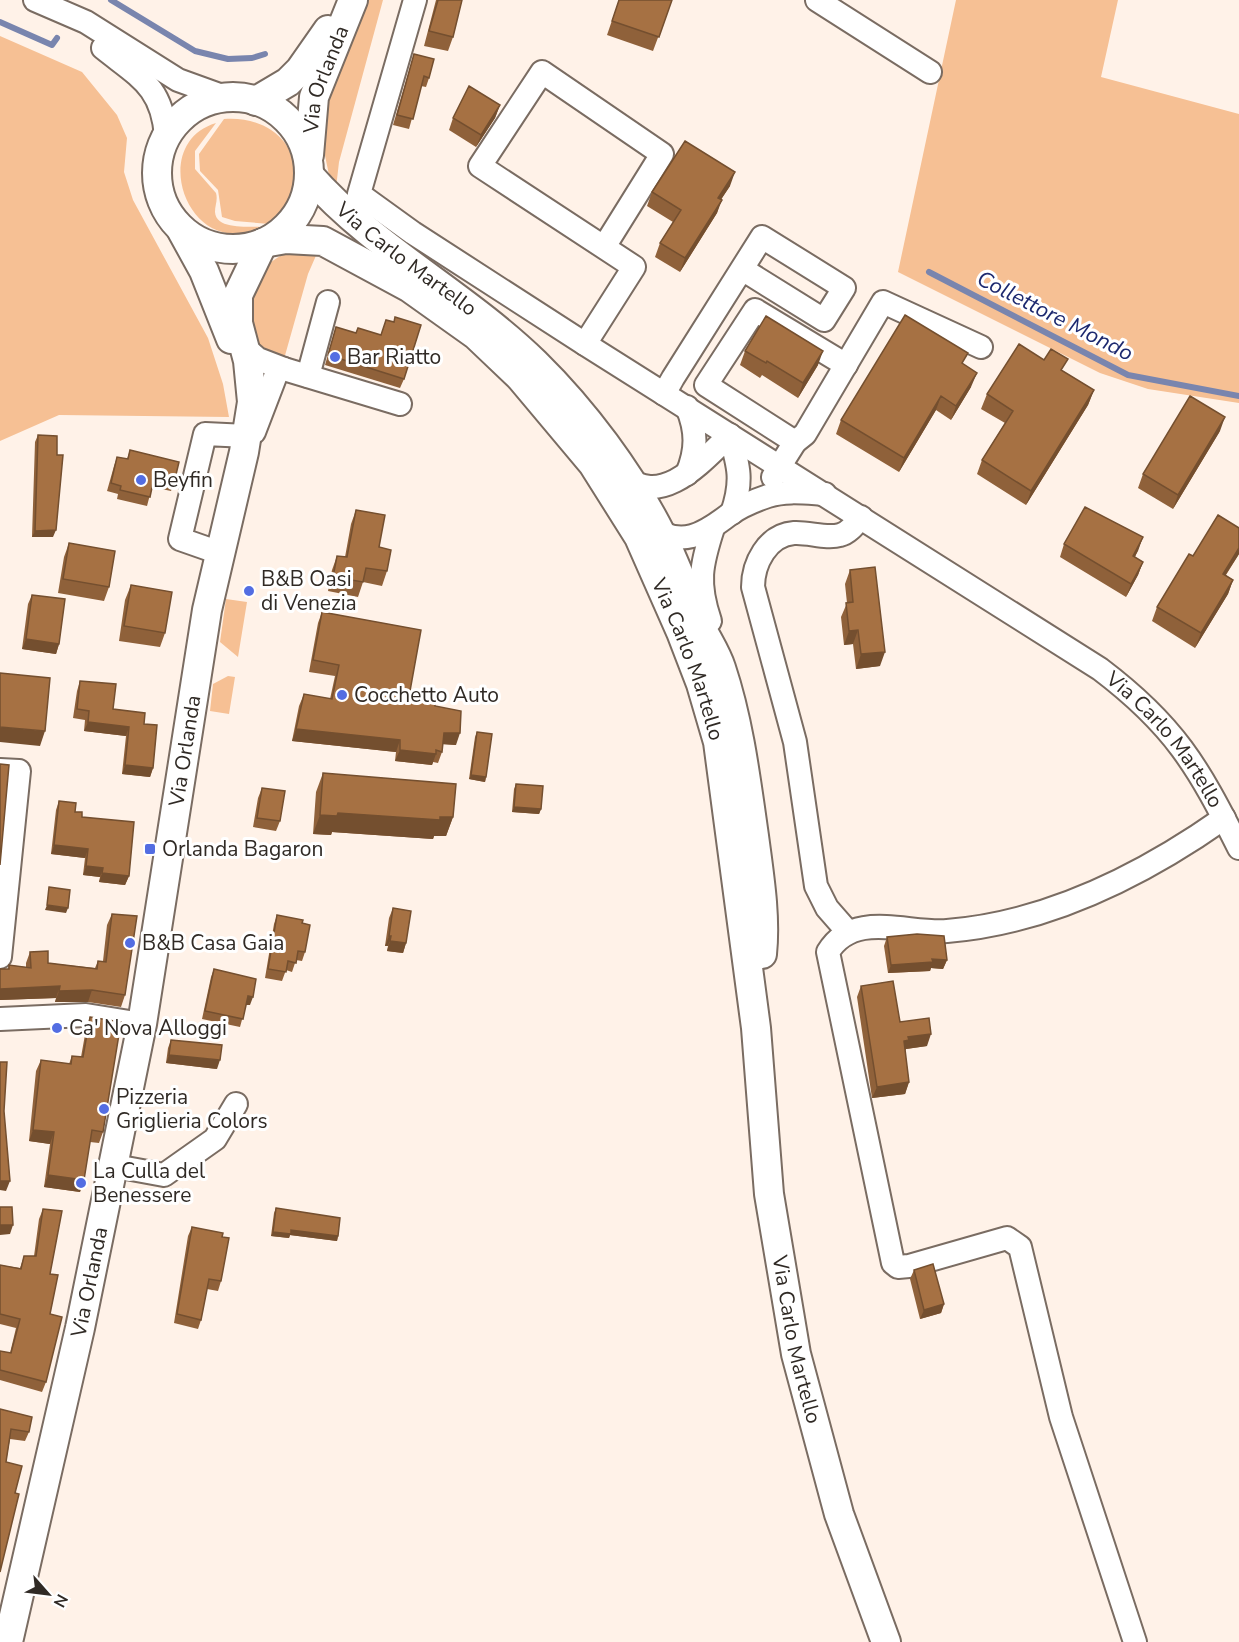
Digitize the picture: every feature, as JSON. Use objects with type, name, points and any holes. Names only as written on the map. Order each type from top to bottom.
[{"type":"main road","name":"Via Orlanda","points":[[256,100],[288,82],[300,70],[347,0]]},
{"type":"main road","name":"Via Orlanda","points":[[309,168],[314,97],[353,0]]},
{"type":"main road","points":[[225,97],[256,100],[279,112],[298,134],[309,168],[307,189],[296,216],[276,236],[249,248],[220,248],[193,238],[172,219],[159,193],[158,164],[166,136],[175,124],[197,106],[225,97]]},
{"type":"main road","name":"Via Carlo Martello","points":[[309,168],[327,196],[365,229],[493,324],[537,364],[581,417],[625,476],[660,532],[705,637],[720,666],[747,785],[757,863],[763,943],[756,1028]]},
{"type":"main road","name":"Via Orlanda","points":[[182,229],[204,271],[232,342],[240,368],[247,436]]},
{"type":"main road","name":"Via Carlo Martello","points":[[263,243],[286,239],[323,241],[410,288],[487,346],[520,377],[593,464],[639,537],[681,632],[701,684],[718,742],[756,1028],[769,1194],[796,1354],[839,1514],[886,1642]]},
{"type":"main road","name":"Via Orlanda","points":[[8,1642],[115,1166],[142,1024],[207,610],[247,436],[251,383],[238,323],[238,294],[263,243]]},
{"type":"street","points":[[35,0],[103,32],[178,80],[225,97]]},
{"type":"street","name":"Via Carlo Martello","points":[[415,0],[359,194],[412,233],[585,344],[1100,669],[1151,711],[1185,750],[1239,848]]},
{"type":"street","points":[[817,0],[930,72]]},
{"type":"street","points":[[61,12],[152,89],[159,100],[166,136]]},
{"type":"street","points":[[585,344],[634,267],[480,166],[542,72],[662,154],[604,247]]},
{"type":"street","points":[[664,393],[742,269]]},
{"type":"street","points":[[308,376],[328,302]]},
{"type":"street","points":[[660,532],[688,537],[714,528],[763,492],[795,442],[804,435],[883,303],[981,348]]},
{"type":"street","points":[[795,442],[706,385],[755,310],[846,365]]},
{"type":"street","name":"Via Carlo Martello","points":[[487,346],[533,381],[559,407],[590,442],[640,518],[660,532]]},
{"type":"street","points":[[244,347],[258,359],[284,369],[400,404]]},
{"type":"street","points":[[220,553],[180,539],[206,434],[247,436],[257,426],[277,372],[284,369]]},
{"type":"street","points":[[687,407],[696,435],[694,453],[687,474]]},
{"type":"street","points":[[625,476],[639,483],[663,486],[674,482],[687,474],[730,435],[740,473],[740,509]]},
{"type":"street","points":[[740,509],[781,493],[827,495]]},
{"type":"street","points":[[848,932],[827,908],[816,886],[795,742],[753,587],[753,578],[760,557],[777,539],[792,533],[838,536],[847,532],[861,517]]},
{"type":"street","name":"Via Carlo Martello","points":[[714,528],[702,562],[700,580],[702,598],[718,644],[720,666]]},
{"type":"street","points":[[0,770],[19,771],[0,957]]},
{"type":"street","points":[[1135,1642],[1060,1417],[1020,1247],[1007,1238],[909,1266],[897,1267],[893,1263],[828,952],[848,932],[862,927],[946,931],[1034,915],[1130,876],[1170,855],[1224,818]]},
{"type":"street","points":[[0,1019],[86,1016],[142,1024]]},
{"type":"street","points":[[115,1166],[164,1174],[215,1139],[236,1104]]},
{"type":"shaded area","points":[[367,0],[383,0],[339,162],[336,188],[329,175],[322,141],[321,114],[354,23]]},
{"type":"shaded area","points":[[956,0],[1118,0],[1101,77],[1239,114],[1239,403],[1148,389],[1100,373],[898,272]]},
{"type":"shaded area","points":[[0,36],[82,72],[117,115],[127,138],[124,172],[133,200],[208,338],[223,384],[229,417],[59,415],[0,441]]},
{"type":"shaded area","points":[[224,119],[247,120],[266,127],[281,139],[291,154],[296,171],[294,189],[286,207],[270,224],[235,221],[222,217],[218,190],[200,171],[199,154]]},
{"type":"shaded area","points":[[216,123],[195,151],[195,169],[216,193],[215,212],[221,222],[234,226],[261,227],[236,234],[214,229],[197,215],[185,196],[180,175],[183,153],[195,135]]},
{"type":"shaded area","points":[[318,251],[308,274],[284,359],[266,355],[255,343],[248,299],[268,264],[285,253]]},
{"type":"shaded area","points":[[226,599],[247,602],[238,657],[220,642]]},
{"type":"shaded area","points":[[228,676],[235,677],[229,714],[210,711],[213,684]]},
{"type":"building","points":[[438,0],[462,0],[453,37],[429,31]]},
{"type":"building","points":[[619,0],[672,0],[659,37],[612,21]]},
{"type":"building","points":[[414,54],[434,59],[429,78],[424,76],[413,119],[397,115]]},
{"type":"building","points":[[469,86],[500,105],[481,135],[453,118]]},
{"type":"building","points":[[685,141],[735,172],[718,198],[722,200],[685,258],[660,243],[681,210],[652,192]]},
{"type":"building","points":[[905,315],[968,353],[962,363],[977,373],[956,406],[941,396],[904,458],[841,420]]},
{"type":"building","points":[[766,316],[823,351],[803,383],[767,361],[766,363],[745,351]]},
{"type":"building","points":[[395,317],[421,325],[404,379],[328,355],[336,327],[356,333],[358,328],[381,335],[386,320],[394,322]]},
{"type":"building","points":[[1019,344],[1044,360],[1051,349],[1068,359],[1061,370],[1094,390],[1031,491],[982,460],[1013,411],[987,394]]},
{"type":"building","points":[[1190,396],[1225,417],[1178,495],[1143,474]]},
{"type":"building","points":[[38,435],[57,436],[57,455],[63,455],[56,530],[35,531]]},
{"type":"building","points":[[130,450],[179,462],[174,483],[154,478],[150,497],[120,490],[121,486],[111,483],[117,457],[128,459]]},
{"type":"building","points":[[1085,507],[1143,537],[1133,556],[1143,562],[1131,584],[1064,544]]},
{"type":"building","points":[[356,510],[385,515],[379,547],[391,550],[387,571],[366,568],[363,582],[333,577],[337,556],[347,557]]},
{"type":"building","points":[[1218,515],[1239,528],[1239,548],[1223,574],[1233,580],[1201,633],[1157,607],[1189,554],[1193,556]]},
{"type":"building","points":[[69,543],[115,551],[109,587],[63,579]]},
{"type":"building","points":[[875,567],[885,652],[861,654],[858,630],[849,631],[846,603],[853,602],[850,570]]},
{"type":"building","points":[[131,585],[172,592],[165,633],[124,626]]},
{"type":"building","points":[[32,595],[65,599],[59,644],[26,639]]},
{"type":"building","points":[[322,612],[421,630],[410,691],[435,693],[435,706],[461,711],[460,733],[444,733],[442,752],[436,750],[436,754],[400,750],[400,740],[296,729],[304,694],[332,699],[339,665],[313,660]]},
{"type":"building","points":[[0,673],[50,678],[45,731],[0,727]]},
{"type":"building","points":[[80,681],[116,684],[113,709],[145,713],[144,724],[157,725],[153,768],[125,765],[129,727],[88,722],[89,711],[77,709]]},
{"type":"building","points":[[477,732],[492,734],[486,777],[471,775]]},
{"type":"building","points":[[0,764],[9,765],[0,865]]},
{"type":"building","points":[[323,773],[456,784],[453,817],[440,817],[440,820],[338,813],[337,816],[320,815]]},
{"type":"building","points":[[516,784],[543,786],[541,809],[514,807]]},
{"type":"building","points":[[262,788],[285,791],[280,821],[257,818]]},
{"type":"building","points":[[59,801],[76,803],[75,812],[82,812],[82,817],[134,822],[129,876],[102,873],[103,868],[86,866],[88,849],[54,845]]},
{"type":"building","points":[[49,887],[70,890],[68,908],[47,905]]},
{"type":"building","points":[[393,908],[411,911],[406,943],[390,941]]},
{"type":"building","points":[[112,914],[137,916],[125,995],[92,990],[59,991],[60,986],[0,989],[0,969],[9,969],[9,965],[31,968],[30,952],[48,951],[48,963],[97,969],[98,961],[106,962]]},
{"type":"building","points":[[277,915],[303,920],[302,923],[310,925],[305,952],[298,951],[296,963],[288,961],[286,972],[268,969]]},
{"type":"building","points":[[917,934],[944,936],[947,960],[932,959],[933,962],[891,965],[887,937]]},
{"type":"building","points":[[214,969],[256,979],[253,997],[248,996],[243,1019],[205,1011]]},
{"type":"building","points":[[893,981],[900,1022],[929,1018],[931,1034],[908,1037],[909,1040],[904,1041],[909,1082],[877,1087],[861,986]]},
{"type":"building","points":[[90,1017],[121,1022],[103,1132],[92,1130],[84,1180],[48,1175],[54,1132],[33,1130],[41,1060],[71,1064],[72,1056],[83,1057]]},
{"type":"building","points":[[171,1040],[222,1045],[220,1060],[169,1055]]},
{"type":"building","points":[[0,1062],[7,1062],[4,1111],[10,1181],[0,1181]]},
{"type":"building","points":[[0,1207],[12,1207],[13,1225],[0,1225]]},
{"type":"building","points":[[276,1208],[340,1218],[338,1236],[291,1230],[291,1234],[273,1232]]},
{"type":"building","points":[[43,1209],[62,1211],[50,1274],[58,1275],[50,1314],[62,1317],[46,1382],[0,1370],[0,1351],[11,1353],[20,1319],[0,1314],[0,1265],[21,1269],[24,1256],[36,1256]]},
{"type":"building","points":[[192,1227],[223,1233],[222,1237],[229,1238],[221,1281],[209,1279],[201,1320],[177,1314]]},
{"type":"building","points":[[933,1264],[944,1304],[924,1310],[914,1270]]},
{"type":"building","points":[[0,1409],[32,1417],[29,1432],[11,1429],[6,1462],[22,1466],[15,1493],[19,1494],[0,1572]]},
{"type":"waterway","name":"Collettore Mondo","points":[[111,0],[195,51],[228,59],[252,58],[265,54]]},
{"type":"waterway","name":"Collettore Mondo","points":[[0,22],[52,45],[57,38]]},
{"type":"waterway","name":"Collettore Mondo","points":[[929,272],[1128,375],[1239,396]]},
{"type":"place","name":"Bar Riatto","points":[[335,357]]},
{"type":"place","name":"Beyfin","points":[[141,480]]},
{"type":"place","name":"B&B Oasi di Venezia","points":[[249,591]]},
{"type":"place","name":"Cocchetto Auto","points":[[342,695]]},
{"type":"place","name":"Orlanda Bagaron","points":[[150,849]]},
{"type":"place","name":"B&B Casa Gaia","points":[[130,943]]},
{"type":"place","name":"Ca' Nova Alloggi","points":[[57,1028]]},
{"type":"place","name":"Pizzeria Griglieria Colors","points":[[104,1109]]},
{"type":"place","name":"La Culla del Benessere","points":[[81,1183]]}]
